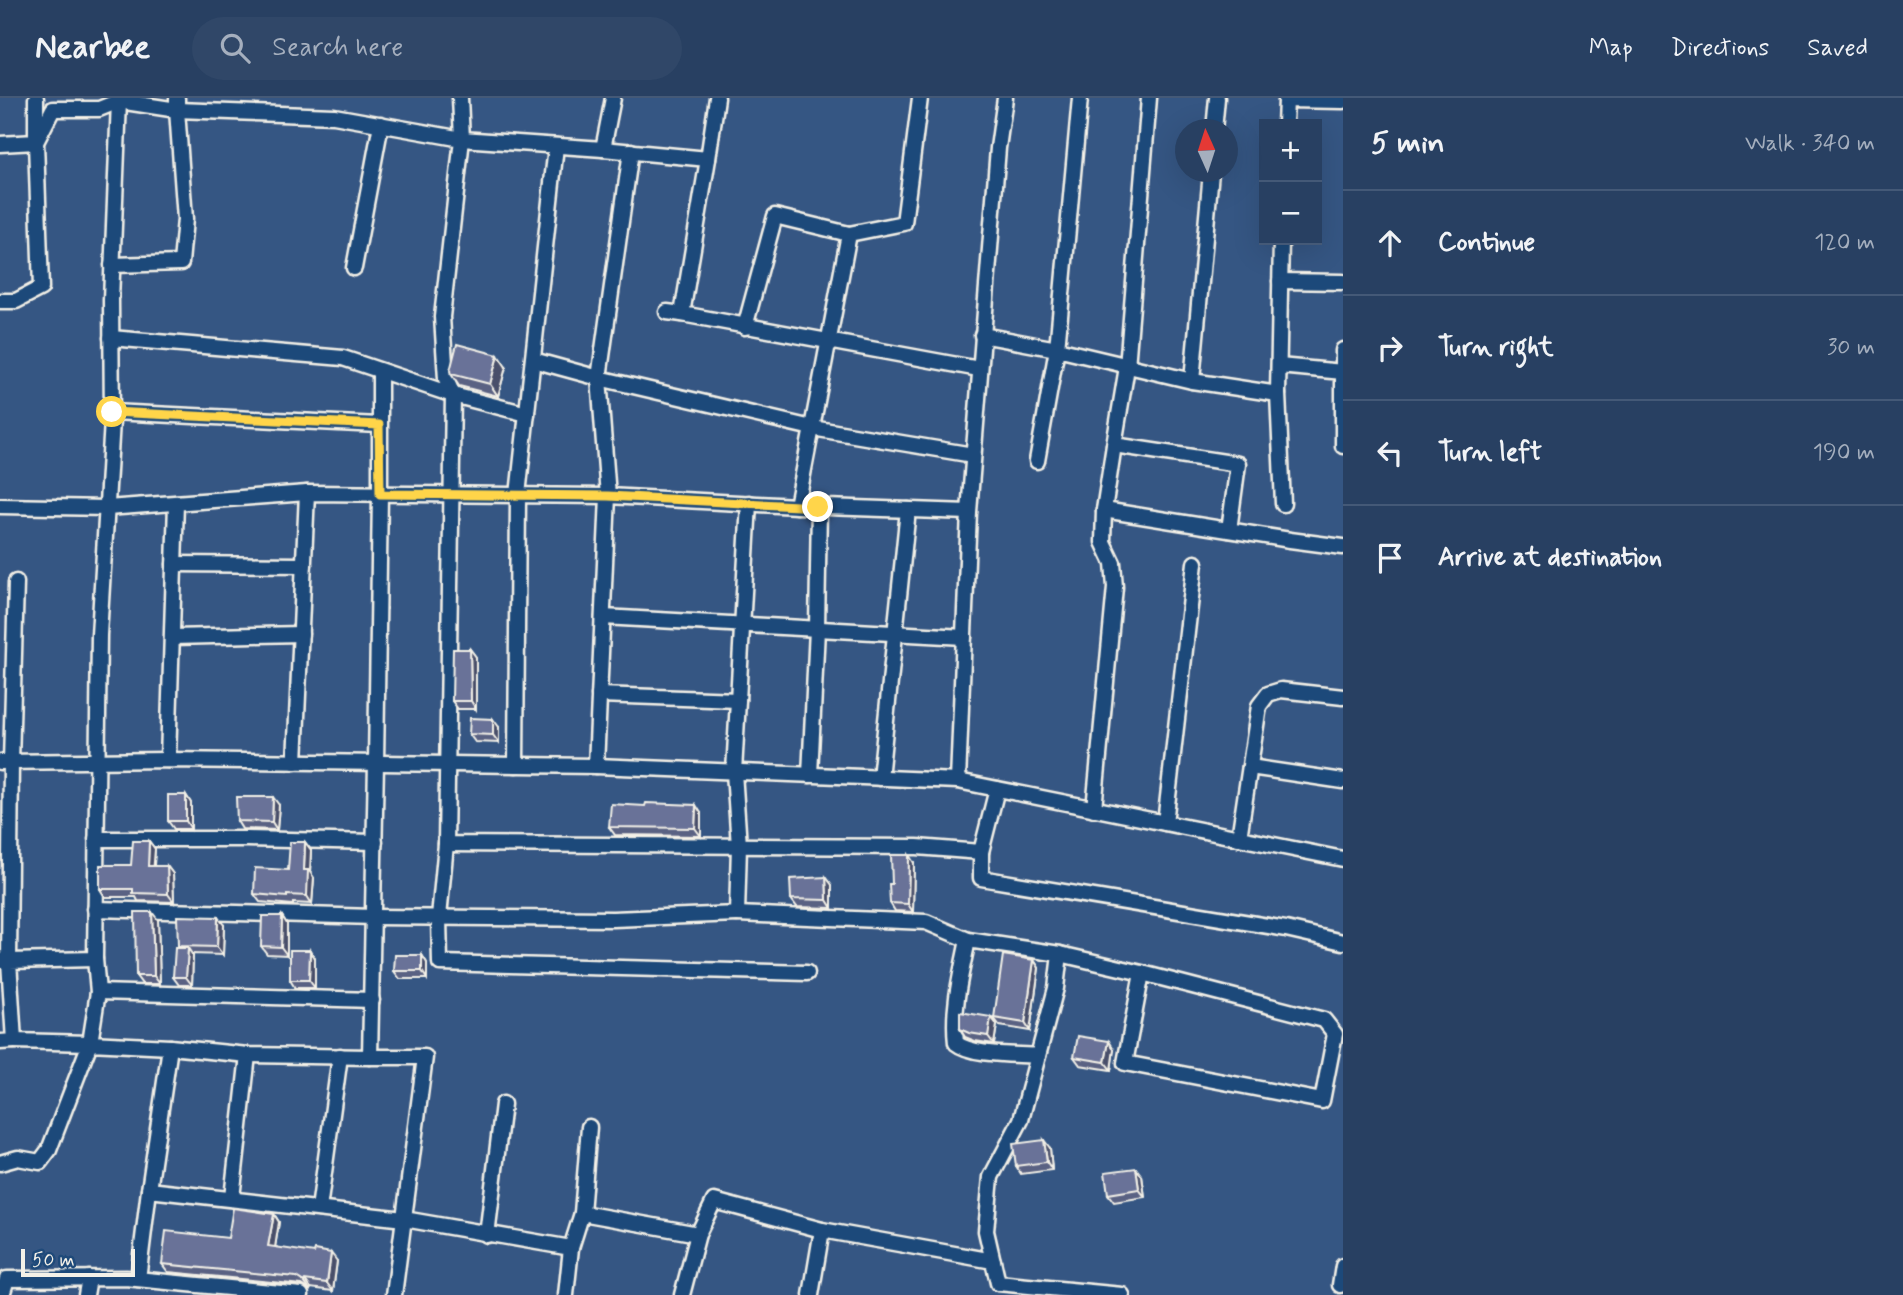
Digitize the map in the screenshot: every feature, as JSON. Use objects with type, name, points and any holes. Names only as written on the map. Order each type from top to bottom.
[{"type":"street","points":[[0,301],[16,301],[41,288],[36,98]]},
{"type":"street","points":[[460,98],[462,139],[442,317],[446,379],[453,395],[446,844],[439,917],[440,963],[807,973]]},
{"type":"street","points":[[603,149],[613,98]]},
{"type":"street","points":[[717,98],[708,159],[674,313],[979,369]]},
{"type":"street","points":[[744,327],[775,216],[849,234],[904,223],[920,98]]},
{"type":"street","points":[[958,781],[969,512],[998,148],[1005,98]]},
{"type":"street","points":[[1037,461],[1056,349],[1080,98]]},
{"type":"street","points":[[1094,809],[1115,587],[1113,563],[1103,542],[1104,510],[1127,367],[1149,98]]},
{"type":"street","points":[[1215,119],[1217,98]]},
{"type":"street","points":[[1285,119],[1285,99],[1343,101]]},
{"type":"street","points":[[36,142],[53,109],[99,109],[119,100],[334,116],[462,139],[708,159]]},
{"type":"street","points":[[0,1163],[18,1158],[40,1162],[49,1150],[90,1042],[98,992],[95,909],[99,635],[112,412],[112,265],[119,100]]},
{"type":"street","points":[[112,265],[181,263],[185,219],[177,104]]},
{"type":"street","points":[[354,268],[381,124]]},
{"type":"street","points":[[0,145],[36,142]]},
{"type":"street","points":[[516,765],[518,495],[556,146]]},
{"type":"street","points":[[596,766],[608,496],[599,377],[631,151]]},
{"type":"street","points":[[1192,381],[1210,182]]},
{"type":"street","points":[[797,506],[849,234]]},
{"type":"street","points":[[1281,245],[1278,394],[1283,504]]},
{"type":"street","points":[[1280,281],[1343,282]]},
{"type":"street","points":[[982,335],[1056,349],[1192,381],[1278,394]]},
{"type":"street","points":[[111,338],[343,358],[453,395],[527,414]]},
{"type":"street","points":[[1343,350],[1343,446]]},
{"type":"street","points":[[533,360],[812,428],[973,455]]},
{"type":"street","points":[[1279,366],[1343,372]]},
{"type":"street","points":[[370,1057],[380,372]]},
{"type":"street","points":[[112,412],[379,425]]},
{"type":"street","points":[[1114,445],[1238,464],[1229,530]]},
{"type":"street","points":[[0,506],[107,508],[307,493],[608,496],[969,512]]},
{"type":"street","points":[[295,762],[307,493]]},
{"type":"street","points":[[168,760],[176,503]]},
{"type":"street","points":[[737,915],[739,846],[734,772],[749,503]]},
{"type":"street","points":[[810,775],[817,629],[818,507]]},
{"type":"street","points":[[880,778],[908,509]]},
{"type":"street","points":[[1104,510],[1343,547]]},
{"type":"street","points":[[174,564],[304,565]]},
{"type":"street","points":[[1166,824],[1195,564]]},
{"type":"street","points":[[16,582],[6,762],[7,1041],[90,1042],[248,1055],[425,1057],[394,1295]]},
{"type":"street","points":[[603,617],[964,637]]},
{"type":"street","points":[[173,637],[301,634]]},
{"type":"street","points":[[1239,838],[1259,706],[1268,694],[1280,690],[1343,697]]},
{"type":"street","points":[[599,695],[738,700]]},
{"type":"street","points":[[6,762],[168,760],[596,766],[958,781],[1343,859]]},
{"type":"street","points":[[1250,767],[1343,781]]},
{"type":"street","points":[[997,789],[981,852],[981,878],[1286,929],[1343,942]]},
{"type":"street","points":[[96,839],[375,842]]},
{"type":"street","points":[[446,844],[917,847],[981,852]]},
{"type":"street","points":[[95,909],[374,917],[613,919],[737,915],[926,922],[968,940],[1060,954],[1142,973],[1324,1020],[1339,1035],[1322,1101],[1125,1063],[1142,973]]},
{"type":"street","points":[[968,940],[959,982],[954,1025],[956,1043],[974,1051],[1038,1056]]},
{"type":"street","points":[[1060,954],[1056,988],[1021,1120],[990,1177],[986,1231],[998,1289],[1122,1295]]},
{"type":"street","points":[[5,961],[95,959]]},
{"type":"street","points":[[98,992],[372,1000]]},
{"type":"street","points":[[138,1279],[170,1047]]},
{"type":"street","points":[[232,1198],[248,1055]]},
{"type":"street","points":[[319,1209],[340,1056]]},
{"type":"street","points":[[487,1235],[503,1104]]},
{"type":"street","points":[[566,1295],[571,1248],[582,1213],[589,1127]]},
{"type":"street","points":[[149,1190],[404,1219],[571,1248]]},
{"type":"street","points":[[682,1295],[698,1234],[715,1201],[821,1230],[993,1261]]},
{"type":"street","points":[[582,1213],[698,1234]]},
{"type":"street","points":[[811,1295],[821,1230]]},
{"type":"street","points":[[1339,1285],[1343,1266]]},
{"type":"street","points":[[2,1295],[4,1278],[138,1279],[180,1289],[301,1295]]},
{"type":"street","points":[[86,1295],[89,1278]]},
{"type":"building","points":[[457,344],[498,355],[490,384],[451,374]]},
{"type":"building","points":[[453,649],[470,649],[471,701],[452,701]]},
{"type":"building","points":[[470,718],[493,719],[493,735],[469,734]]},
{"type":"building","points":[[168,795],[186,795],[186,821],[168,821]]},
{"type":"building","points":[[236,797],[273,797],[272,822],[237,821]]},
{"type":"building","points":[[646,803],[696,805],[695,828],[609,827],[611,804],[645,806]]},
{"type":"building","points":[[133,841],[149,841],[148,866],[167,866],[168,894],[133,893],[133,889],[100,889],[100,865],[131,865]]},
{"type":"building","points":[[290,842],[305,842],[307,896],[254,894],[255,868],[288,870]]},
{"type":"building","points":[[891,855],[909,855],[908,904],[890,903]]},
{"type":"building","points":[[826,877],[827,900],[791,899],[790,879]]},
{"type":"building","points":[[135,912],[152,912],[154,976],[136,976]]},
{"type":"building","points":[[177,916],[218,917],[217,947],[178,946]]},
{"type":"building","points":[[262,916],[282,916],[281,947],[261,946]]},
{"type":"building","points":[[175,948],[188,948],[186,977],[173,977]]},
{"type":"building","points":[[290,950],[310,950],[309,980],[290,980]]},
{"type":"building","points":[[395,955],[422,955],[422,971],[394,971]]},
{"type":"building","points":[[1003,955],[1034,960],[1025,1023],[994,1018]]},
{"type":"building","points":[[960,1012],[991,1017],[988,1036],[960,1029]]},
{"type":"building","points":[[1078,1036],[1109,1041],[1105,1062],[1074,1057]]},
{"type":"building","points":[[1044,1140],[1047,1162],[1016,1166],[1013,1144]]},
{"type":"building","points":[[1136,1168],[1139,1189],[1108,1194],[1105,1172]]},
{"type":"building","points":[[233,1208],[274,1214],[268,1246],[331,1253],[327,1283],[304,1282],[296,1277],[162,1264],[166,1231],[228,1238]]},
{"type":"route","points":[[112,412],[379,425],[380,494],[608,496],[818,507]]}]
